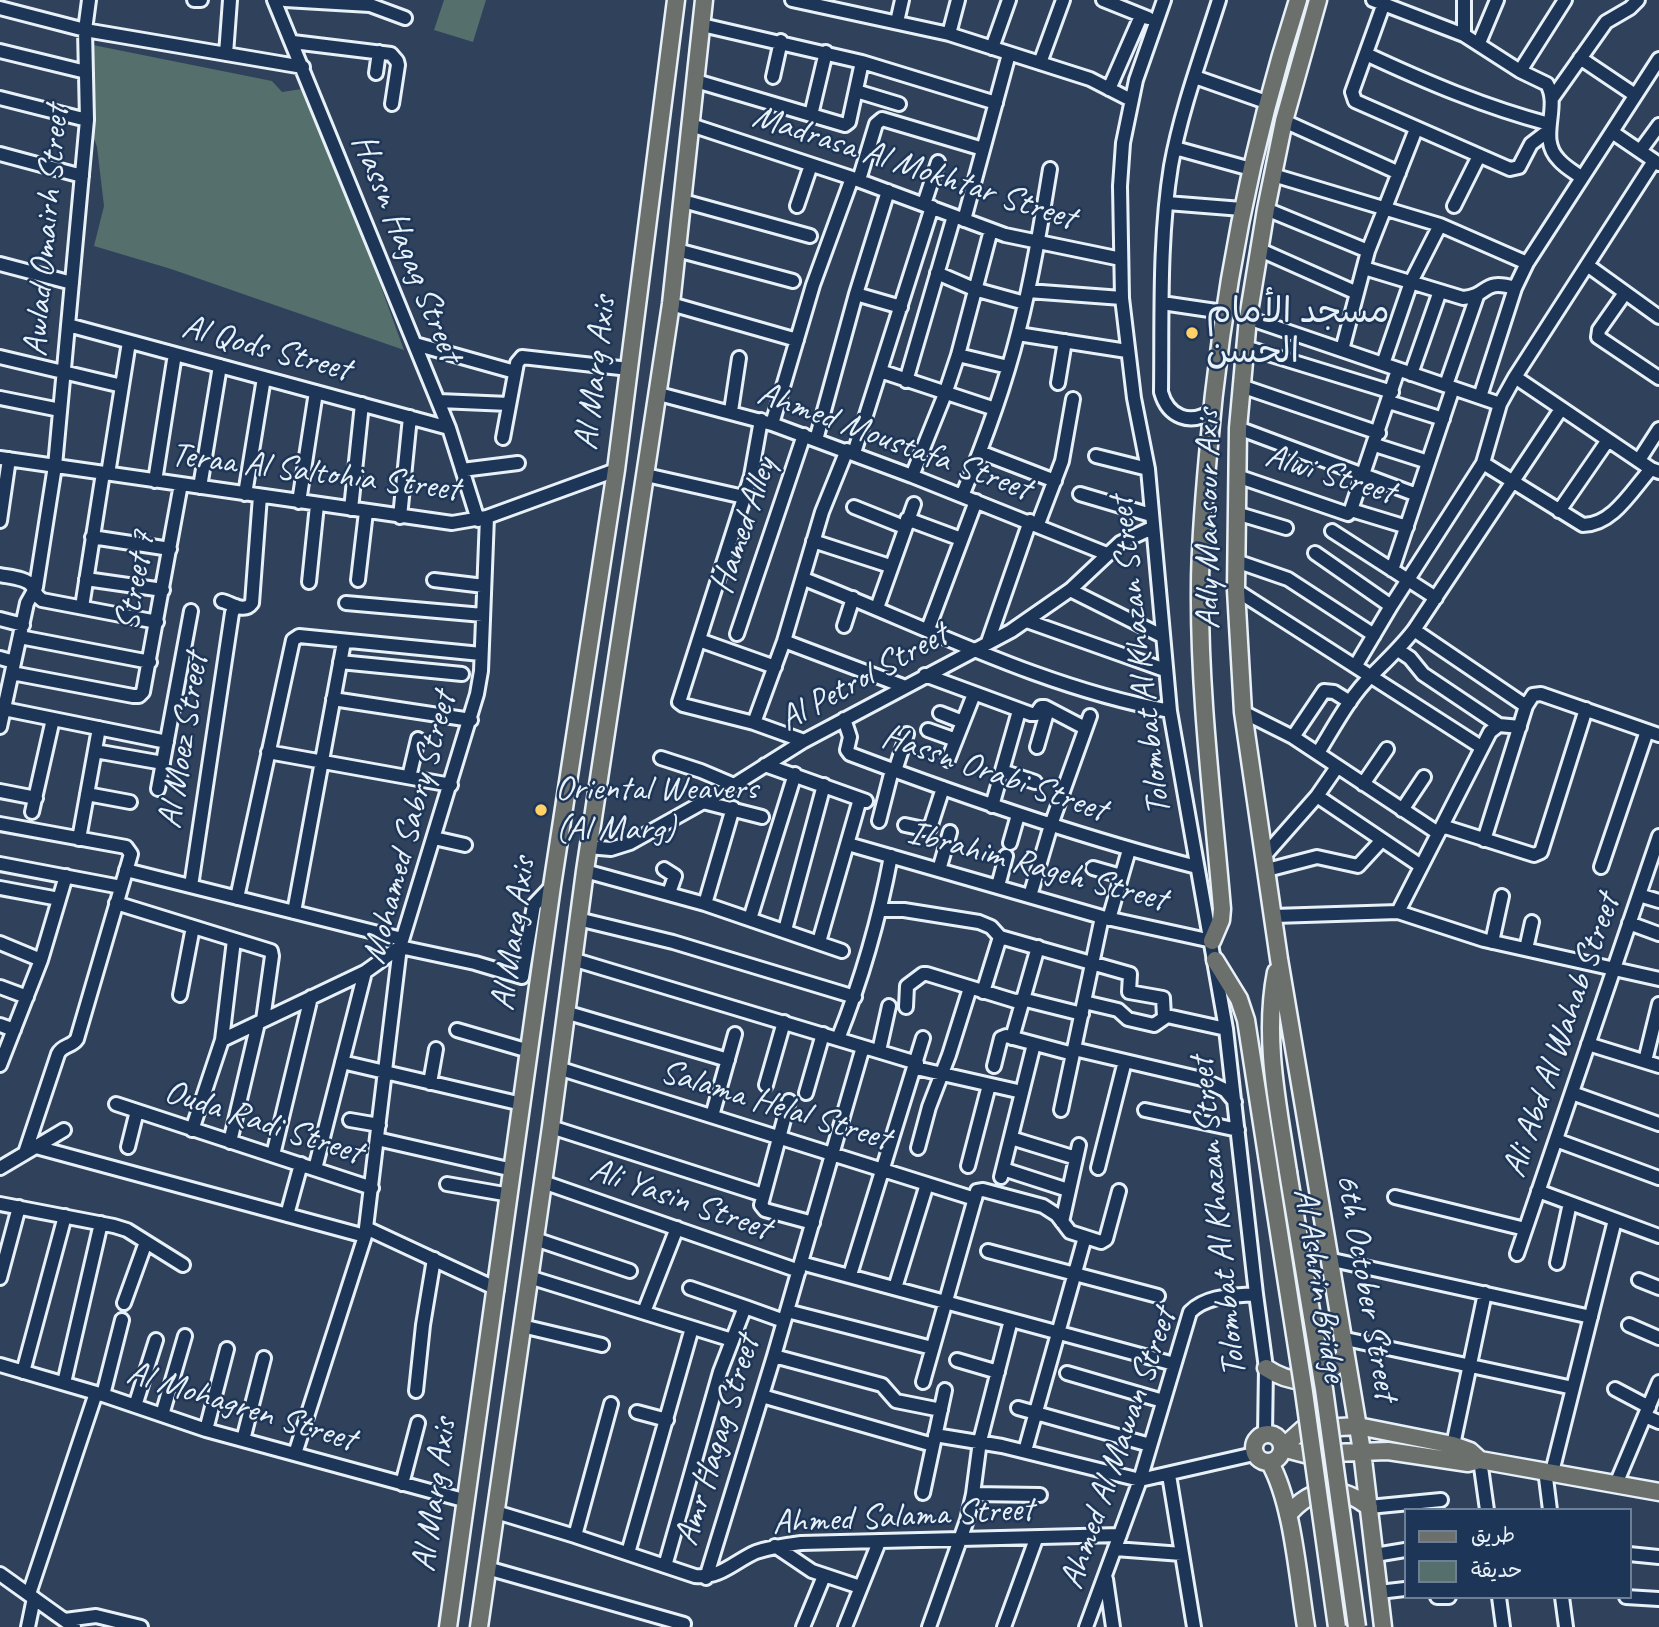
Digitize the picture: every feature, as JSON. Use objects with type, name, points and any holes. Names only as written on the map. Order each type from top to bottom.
[{"type":"main road","name":"Al Marg Axis","points":[[448,1627],[552,886],[616,470],[676,0]]},
{"type":"main road","name":"Al Marg Axis","points":[[479,1627],[551,1128],[588,847],[659,394],[704,0]]},
{"type":"main road","name":"Adly Mansour Axis","points":[[1212,941],[1221,920],[1222,909],[1203,677],[1200,587],[1212,411],[1223,312],[1242,209],[1266,102],[1298,0]]},
{"type":"main road","name":"Adly Mansour Axis","points":[[1279,959],[1243,712],[1236,590],[1238,428],[1248,318],[1258,249],[1284,121],[1318,0]]},
{"type":"main road","name":"Al Ashrin Bridge","points":[[1279,959],[1272,1001],[1271,1043],[1357,1627]]},
{"type":"main road","name":"6th October Street","points":[[1279,959],[1362,1451],[1383,1627]]},
{"type":"main road","name":"Al Ashrin Bridge","points":[[1215,960],[1239,999],[1246,1020],[1304,1392],[1337,1627]]},
{"type":"main road","points":[[492,1320],[522,1326]]},
{"type":"main road","points":[[1266,1368],[1279,1377],[1308,1381],[1329,1372],[1345,1357]]},
{"type":"main road","points":[[1480,1460],[1470,1451],[1453,1445],[1358,1426],[1303,1429],[1282,1448],[1279,1458],[1270,1463],[1261,1461],[1254,1454],[1255,1442],[1265,1434],[1275,1436],[1282,1448],[1306,1454],[1388,1451],[1468,1462],[1480,1460],[1659,1492]]},
{"type":"main road","points":[[1270,1463],[1278,1477],[1288,1515],[1306,1627]]},
{"type":"main road","points":[[1288,1515],[1305,1499],[1326,1491],[1342,1492],[1369,1507]]},
{"type":"street","name":"Awlad Omairh Street","points":[[2,710],[27,603],[34,591],[55,466],[87,120],[85,30],[89,0]]},
{"type":"street","points":[[194,0],[201,0]]},
{"type":"street","points":[[226,54],[230,0]]},
{"type":"street","name":"Hassn Hagag Street","points":[[274,0],[439,401],[482,518]]},
{"type":"street","points":[[285,0],[370,5],[405,18]]},
{"type":"street","points":[[792,0],[949,34],[1090,79],[1131,100]]},
{"type":"street","points":[[897,22],[902,0]]},
{"type":"street","points":[[949,34],[958,0]]},
{"type":"street","points":[[992,48],[1009,0]]},
{"type":"street","points":[[1040,63],[1063,0]]},
{"type":"street","points":[[1103,0],[1156,21]]},
{"type":"street","name":"Tolombat Al Khazan Street","points":[[1164,0],[1131,100],[1121,164],[1122,298],[1127,351],[1148,469],[1170,711],[1226,1029],[1266,1368],[1265,1434]]},
{"type":"street","points":[[1212,411],[1194,419],[1185,419],[1169,409],[1164,401],[1161,392],[1162,303],[1167,203],[1175,148],[1219,0]]},
{"type":"street","points":[[1464,0],[1464,35]]},
{"type":"street","points":[[1479,43],[1497,0]]},
{"type":"street","points":[[1520,71],[1565,0]]},
{"type":"street","points":[[1581,177],[1558,160],[1553,151],[1549,127],[1553,97],[1606,22],[1638,0]]},
{"type":"street","points":[[1549,127],[1531,144],[1515,169],[1479,156],[1355,101],[1352,92],[1366,54],[1379,1],[1479,43],[1520,71],[1547,85],[1553,97]]},
{"type":"street","points":[[0,8],[85,30],[303,67]]},
{"type":"street","points":[[1109,89],[1142,16]]},
{"type":"street","points":[[702,25],[826,52],[996,103]]},
{"type":"street","points":[[773,77],[781,41]]},
{"type":"street","points":[[293,42],[391,54],[397,61],[392,104]]},
{"type":"street","points":[[0,51],[86,72]]},
{"type":"street","points":[[376,73],[379,52]]},
{"type":"street","points":[[811,115],[826,52]]},
{"type":"street","points":[[906,381],[937,273],[984,149],[1009,54]]},
{"type":"street","points":[[1366,54],[1453,93],[1549,127]]},
{"type":"street","points":[[1580,58],[1635,95]]},
{"type":"street","points":[[1479,397],[1515,288],[1527,263],[1659,59]]},
{"type":"street","points":[[696,80],[847,125],[862,62]]},
{"type":"street","points":[[1195,77],[1266,102]]},
{"type":"street","points":[[856,91],[899,104]]},
{"type":"street","points":[[0,98],[87,120]]},
{"type":"street","points":[[804,740],[754,723],[680,704],[679,700],[744,498],[757,446],[797,340],[817,275],[876,124],[884,119],[984,149]]},
{"type":"street","points":[[1284,121],[1399,173]]},
{"type":"street","name":"Madrasa Al Mokhtar Street","points":[[691,125],[856,179],[990,230],[1037,243],[1121,259]]},
{"type":"street","points":[[1640,151],[1659,126]]},
{"type":"street","points":[[1342,350],[1368,251],[1416,129]]},
{"type":"street","points":[[1356,665],[1483,463],[1500,404],[1515,377],[1656,162],[1612,132]]},
{"type":"street","points":[[1175,148],[1251,169]]},
{"type":"street","points":[[0,154],[82,176]]},
{"type":"street","points":[[1454,206],[1479,156]]},
{"type":"street","points":[[754,723],[784,641],[813,541],[850,452],[901,307],[938,162]]},
{"type":"street","points":[[797,206],[811,165]]},
{"type":"street","points":[[962,496],[995,409],[1018,334],[1050,169]]},
{"type":"street","points":[[1273,175],[1440,225],[1527,263]]},
{"type":"street","name":"Hamed Alley","points":[[737,634],[810,438],[888,191]]},
{"type":"street","points":[[683,201],[810,236]]},
{"type":"street","points":[[1167,203],[1242,209]]},
{"type":"street","points":[[1266,209],[1368,251]]},
{"type":"street","points":[[1383,364],[1411,282],[1440,225]]},
{"type":"street","points":[[912,476],[958,355],[990,230]]},
{"type":"street","points":[[1258,249],[1357,293]]},
{"type":"street","points":[[677,250],[793,281]]},
{"type":"street","points":[[0,264],[72,283]]},
{"type":"street","points":[[1587,265],[1659,317]]},
{"type":"street","points":[[1364,268],[1463,298],[1477,296],[1490,286],[1499,284],[1515,288]]},
{"type":"street","points":[[937,273],[974,289],[1027,297],[1122,298]]},
{"type":"street","points":[[1412,374],[1440,291]]},
{"type":"street","points":[[1625,293],[1599,330],[1598,337],[1659,378]]},
{"type":"street","points":[[856,294],[901,307]]},
{"type":"street","points":[[1392,570],[1443,419],[1477,296]]},
{"type":"street","points":[[1162,303],[1223,312]]},
{"type":"street","points":[[671,304],[797,340]]},
{"type":"street","points":[[1248,318],[1500,404]]},
{"type":"street","name":"Al Qods Street","points":[[68,325],[449,428]]},
{"type":"street","points":[[1018,334],[1127,351]]},
{"type":"street","points":[[1058,383],[1065,341]]},
{"type":"street","points":[[82,607],[92,537],[129,342]]},
{"type":"street","points":[[415,344],[515,372]]},
{"type":"street","points":[[1245,347],[1390,397],[1443,419]]},
{"type":"street","points":[[155,481],[175,354]]},
{"type":"street","points":[[958,355],[1008,368]]},
{"type":"street","points":[[0,357],[122,386]]},
{"type":"street","points":[[503,438],[517,363],[522,357],[629,369]]},
{"type":"street","points":[[731,411],[739,358]]},
{"type":"street","points":[[200,487],[220,366]]},
{"type":"street","points":[[1351,510],[1398,370]]},
{"type":"street","points":[[880,371],[995,409]]},
{"type":"street","points":[[1483,463],[1583,525],[1596,525],[1607,519],[1655,470],[1515,377]]},
{"type":"street","points":[[245,494],[264,378]]},
{"type":"street","points":[[1241,386],[1429,462]]},
{"type":"street","points":[[299,502],[316,392]]},
{"type":"street","name":"Ahmed Moustafa Street","points":[[659,394],[766,422],[1034,523],[1107,554]]},
{"type":"street","points":[[0,398],[60,410]]},
{"type":"street","points":[[988,642],[1034,523],[1055,481],[1067,440],[1073,400]]},
{"type":"street","points":[[439,401],[509,404]]},
{"type":"street","points":[[351,509],[362,404]]},
{"type":"street","points":[[1318,753],[1350,702],[1371,675],[1398,650],[1414,630],[1561,408]]},
{"type":"street","points":[[400,517],[410,417]]},
{"type":"street","points":[[1238,428],[1418,495]]},
{"type":"street","points":[[1639,460],[1659,429]]},
{"type":"street","points":[[1559,512],[1608,440]]},
{"type":"street","points":[[980,452],[1055,481]]},
{"type":"street","points":[[1096,456],[1148,469]]},
{"type":"street","points":[[0,521],[5,458]]},
{"type":"street","name":"Teraa Al Saltohia Street","points":[[5,458],[452,523],[482,518],[616,470]]},
{"type":"street","points":[[463,470],[518,463]]},
{"type":"street","points":[[646,475],[744,498]]},
{"type":"street","name":"Alwi Street","points":[[1237,476],[1348,514],[1351,510],[1407,527]]},
{"type":"street","name":"Street 7","points":[[13,667],[139,696],[145,687],[150,662],[180,484]]},
{"type":"street","points":[[1080,495],[1152,522]]},
{"type":"street","points":[[222,601],[246,607],[252,603],[260,496]]},
{"type":"street","points":[[928,629],[976,501]]},
{"type":"street","points":[[877,608],[905,523],[914,504]]},
{"type":"street","points":[[309,582],[317,505]]},
{"type":"street","points":[[854,507],[961,539]]},
{"type":"street","points":[[358,580],[366,512]]},
{"type":"street","points":[[1236,513],[1286,528]]},
{"type":"street","name":"Mohamed Sabry Street","points":[[295,1454],[366,1232],[401,943],[477,694],[484,586],[482,518]]},
{"type":"street","name":"Al Petrol Street","points":[[588,847],[611,849],[624,846],[734,785],[804,740],[1027,621],[1070,590],[1107,554],[1152,522]]},
{"type":"street","points":[[1332,531],[1436,598]]},
{"type":"street","points":[[92,537],[170,549]]},
{"type":"street","points":[[813,541],[890,566]]},
{"type":"street","points":[[1315,554],[1391,607]]},
{"type":"street","points":[[1236,561],[1288,579],[1374,635]]},
{"type":"street","points":[[0,575],[28,582],[42,600],[157,622]]},
{"type":"street","points":[[86,579],[163,590]]},
{"type":"street","points":[[804,579],[1070,687],[1170,711]]},
{"type":"street","points":[[434,580],[484,586]]},
{"type":"street","points":[[1070,590],[1162,636]]},
{"type":"street","points":[[1236,590],[1481,747]]},
{"type":"street","points":[[844,626],[853,598]]},
{"type":"street","points":[[346,603],[483,615]]},
{"type":"street","name":"Al Moez Street","points":[[191,886],[232,613],[236,606]]},
{"type":"street","points":[[158,789],[191,611]]},
{"type":"street","points":[[0,619],[21,631],[150,662]]},
{"type":"street","points":[[1027,621],[1165,670]]},
{"type":"street","points":[[1414,630],[1526,706]]},
{"type":"street","points":[[237,898],[292,642],[299,636],[481,654]]},
{"type":"street","points":[[699,640],[775,667]]},
{"type":"street","points":[[784,641],[903,687]]},
{"type":"street","points":[[294,912],[344,642]]},
{"type":"street","points":[[1398,650],[1410,658],[1423,674],[1499,725],[1520,727]]},
{"type":"street","points":[[0,658],[13,667]]},
{"type":"street","points":[[341,662],[462,674]]},
{"type":"street","points":[[925,675],[1034,715],[1041,707],[1087,722],[1051,825],[1030,896]]},
{"type":"street","points":[[1293,737],[1324,691],[1334,692],[1350,702]]},
{"type":"street","points":[[948,761],[974,694]]},
{"type":"street","points":[[1484,840],[1526,706],[1533,695],[1541,694],[1653,733],[1601,867]]},
{"type":"street","points":[[333,699],[471,720]]},
{"type":"street","points":[[1037,747],[1048,709]]},
{"type":"street","points":[[1243,712],[1293,737],[1402,810],[1440,830],[1534,855],[1541,852],[1586,709]]},
{"type":"street","points":[[2,710],[167,742]]},
{"type":"street","points":[[992,806],[1019,710]]},
{"type":"street","points":[[940,713],[963,722]]},
{"type":"street","points":[[33,812],[53,719]]},
{"type":"street","name":"Hassn Orabi Street","points":[[844,719],[850,737],[848,752],[1018,815],[1129,850],[1197,867]]},
{"type":"street","points":[[1398,912],[1481,747],[1490,732],[1499,725]]},
{"type":"street","points":[[79,839],[100,729]]},
{"type":"street","points":[[929,730],[956,740]]},
{"type":"street","points":[[879,821],[907,734]]},
{"type":"street","points":[[409,777],[418,739]]},
{"type":"street","points":[[1363,784],[1387,750]]},
{"type":"street","points":[[95,751],[163,763]]},
{"type":"street","points":[[268,752],[451,785]]},
{"type":"street","points":[[661,758],[734,785]]},
{"type":"street","points":[[765,765],[863,800],[819,942]]},
{"type":"street","points":[[1266,862],[1337,767]]},
{"type":"street","points":[[1002,771],[1035,782]]},
{"type":"street","points":[[750,919],[795,774]]},
{"type":"street","points":[[1402,810],[1424,777]]},
{"type":"street","points":[[785,930],[824,785]]},
{"type":"street","points":[[905,825],[930,828],[943,788]]},
{"type":"street","points":[[0,791],[36,797]]},
{"type":"street","points":[[87,794],[130,802]]},
{"type":"street","points":[[1317,796],[1421,866]]},
{"type":"street","points":[[703,802],[762,817]]},
{"type":"street","points":[[705,904],[733,808]]},
{"type":"street","points":[[1010,843],[1018,815]]},
{"type":"street","points":[[0,824],[126,847],[131,854],[76,1039],[58,1054],[31,1150]]},
{"type":"street","points":[[939,870],[950,832]]},
{"type":"street","name":"Ali Abd Al Wahab Street","points":[[1517,1254],[1629,923],[1655,861],[1659,836]]},
{"type":"street","points":[[434,838],[464,845]]},
{"type":"street","points":[[1266,862],[1317,858],[1358,866],[1364,863],[1382,840]]},
{"type":"street","name":"Ibrahim Rageh Street","points":[[848,844],[1106,918],[1212,941]]},
{"type":"street","points":[[1061,1110],[1093,962],[1129,850]]},
{"type":"street","points":[[838,1039],[855,997],[881,910],[891,856]]},
{"type":"street","points":[[998,886],[1006,856]]},
{"type":"street","points":[[0,879],[2,864],[121,887]]},
{"type":"street","points":[[1093,868],[1121,876]]},
{"type":"street","points":[[664,869],[675,876],[669,893]]},
{"type":"street","points":[[126,870],[294,912],[522,977],[534,905],[552,886]]},
{"type":"street","points":[[585,871],[705,904],[842,951]]},
{"type":"street","points":[[0,1065],[41,960],[66,876]]},
{"type":"street","points":[[0,888],[59,899]]},
{"type":"street","points":[[1639,895],[1659,901]]},
{"type":"street","points":[[1492,942],[1502,896]]},
{"type":"street","points":[[116,903],[272,953],[260,1022],[230,1142]]},
{"type":"street","points":[[881,910],[904,910],[979,922],[991,927],[1000,937],[1130,974],[1129,992],[1162,997],[1164,1017]]},
{"type":"street","points":[[1273,916],[1398,912],[1492,942],[1659,979]]},
{"type":"street","points":[[578,919],[673,942],[855,997]]},
{"type":"street","points":[[1526,949],[1532,922]]},
{"type":"street","points":[[1629,923],[1659,934]]},
{"type":"street","points":[[180,995],[193,927]]},
{"type":"street","points":[[983,992],[1000,937]]},
{"type":"street","points":[[192,1130],[222,1040],[234,940]]},
{"type":"street","points":[[0,943],[41,960]]},
{"type":"street","points":[[222,1040],[365,972],[401,943]]},
{"type":"street","points":[[1012,1038],[1038,947]]},
{"type":"street","points":[[572,959],[879,1051],[941,1075],[1022,1092]]},
{"type":"street","points":[[314,1169],[365,972]]},
{"type":"street","points":[[906,1007],[907,986],[923,974],[1015,1001],[1118,1010],[1128,1019],[1154,1025],[1164,1017],[1172,1016],[1226,1029]]},
{"type":"street","points":[[0,987],[27,997]]},
{"type":"street","points":[[918,1148],[929,1107],[970,988]]},
{"type":"street","points":[[273,1155],[311,997]]},
{"type":"street","points":[[1645,1061],[1657,1022],[1659,1004]]},
{"type":"street","points":[[879,1051],[889,1006]]},
{"type":"street","points":[[565,1012],[728,1060]]},
{"type":"street","points":[[766,1085],[784,1022]]},
{"type":"street","points":[[0,1025],[14,1030]]},
{"type":"street","points":[[457,1030],[529,1051]]},
{"type":"street","points":[[712,1116],[735,1034]]},
{"type":"street","points":[[806,1093],[823,1034]]},
{"type":"street","points":[[850,1275],[923,1038]]},
{"type":"street","points":[[994,1066],[1001,1038],[1012,1038],[1202,1079],[1225,1090],[1235,1102]]},
{"type":"street","points":[[1034,1044],[1002,1173],[1069,1189]]},
{"type":"street","points":[[1588,1044],[1659,1066]]},
{"type":"street","name":"Amr Hagag Street","points":[[706,1578],[786,1316],[863,1046]]},
{"type":"street","points":[[430,1083],[436,1049]]},
{"type":"street","points":[[1098,1168],[1125,1061]]},
{"type":"street","points":[[342,1062],[522,1104]]},
{"type":"street","name":"Salama Helal Street","points":[[558,1068],[975,1199]]},
{"type":"street","points":[[968,1166],[989,1085]]},
{"type":"street","points":[[1572,1093],[1659,1124]]},
{"type":"street","points":[[789,1101],[763,1195],[762,1209],[813,1223]]},
{"type":"street","name":"Ouda Radi Street","points":[[116,1104],[372,1188]]},
{"type":"street","points":[[1145,1110],[1238,1130]]},
{"type":"street","name":"Ouda Radi Street","points":[[128,1147],[137,1111]]},
{"type":"street","points":[[350,1119],[379,1125]]},
{"type":"street","points":[[551,1128],[763,1195]]},
{"type":"street","points":[[0,1168],[64,1130]]},
{"type":"street","points":[[1011,1138],[1077,1151],[1062,1222]]},
{"type":"street","points":[[377,1139],[513,1170]]},
{"type":"street","points":[[1556,1140],[1659,1178]]},
{"type":"street","points":[[31,1150],[286,1215],[366,1232],[434,1259],[497,1289]]},
{"type":"street","points":[[286,1215],[301,1164]]},
{"type":"street","name":"Ali Yasin Street","points":[[543,1182],[800,1267],[850,1275],[1174,1364]]},
{"type":"street","points":[[447,1184],[510,1195]]},
{"type":"street","points":[[895,1287],[927,1184]]},
{"type":"street","points":[[923,1382],[977,1191],[983,1190],[1043,1206],[1056,1215],[1070,1232],[1101,1242],[1106,1239],[1119,1191]]},
{"type":"street","points":[[1538,1191],[1659,1236]]},
{"type":"street","points":[[1395,1197],[1525,1229]]},
{"type":"street","points":[[0,1203],[127,1230],[183,1265]]},
{"type":"street","points":[[1557,1263],[1570,1203]]},
{"type":"street","points":[[0,1278],[19,1207]]},
{"type":"street","points":[[23,1371],[65,1216]]},
{"type":"street","points":[[1550,1508],[1548,1471],[1573,1388],[1615,1220]]},
{"type":"street","points":[[64,1383],[101,1223]]},
{"type":"street","points":[[644,1312],[677,1228]]},
{"type":"street","points":[[1025,1451],[1085,1237]]},
{"type":"street","points":[[535,1239],[630,1271]]},
{"type":"street","points":[[124,1303],[146,1242]]},
{"type":"street","points":[[988,1251],[1158,1296]]},
{"type":"street","points":[[416,1391],[434,1259]]},
{"type":"street","points":[[1328,1259],[1591,1317]]},
{"type":"street","points":[[529,1277],[732,1340]]},
{"type":"street","points":[[1639,1280],[1659,1289]]},
{"type":"street","points":[[690,1288],[745,1307],[932,1348]]},
{"type":"street","points":[[1453,1445],[1485,1293]]},
{"type":"street","name":"Ahmed Al Mawan Street","points":[[1086,1627],[1140,1480],[1190,1312],[1198,1303],[1212,1299],[1256,1294]]},
{"type":"street","points":[[665,1566],[710,1405],[745,1307]]},
{"type":"street","points":[[27,1627],[32,1596],[122,1320]]},
{"type":"street","points":[[929,1627],[960,1540],[973,1494],[979,1441],[1011,1320]]},
{"type":"street","points":[[1629,1325],[1659,1338]]},
{"type":"street","points":[[522,1326],[602,1345]]},
{"type":"street","points":[[628,1553],[692,1328]]},
{"type":"street","points":[[162,1416],[185,1336]]},
{"type":"street","points":[[1341,1338],[1573,1388]]},
{"type":"street","points":[[135,1406],[156,1340]]},
{"type":"street","points":[[206,1430],[227,1349]]},
{"type":"street","points":[[774,1356],[883,1385],[896,1401],[941,1410]]},
{"type":"street","points":[[243,1440],[264,1358]]},
{"type":"street","points":[[957,1360],[998,1372]]},
{"type":"street","name":"Al Mohagren Street","points":[[0,1365],[99,1394],[206,1430],[467,1501]]},
{"type":"street","points":[[1067,1373],[1163,1401]]},
{"type":"street","points":[[1616,1484],[1659,1381]]},
{"type":"street","points":[[1615,1389],[1659,1422]]},
{"type":"street","points":[[923,1493],[945,1390]]},
{"type":"street","points":[[762,1396],[934,1440],[979,1441],[1140,1480],[1254,1454]]},
{"type":"street","points":[[575,1536],[611,1405]]},
{"type":"street","points":[[1018,1408],[1150,1445]]},
{"type":"street","points":[[637,1412],[667,1420]]},
{"type":"street","points":[[402,1484],[418,1423]]},
{"type":"street","points":[[1480,1460],[1487,1508]]},
{"type":"street","points":[[1169,1475],[1194,1627]]},
{"type":"street","points":[[973,1494],[1040,1495]]},
{"type":"street","points":[[1369,1507],[1441,1500]]},
{"type":"street","points":[[496,1512],[706,1578]]},
{"type":"street","name":"Ahmed Salama Street","points":[[706,1578],[775,1546],[1120,1535]]},
{"type":"street","points":[[1004,1627],[1036,1539]]},
{"type":"street","points":[[845,1627],[879,1542]]},
{"type":"street","points":[[775,1546],[799,1564],[824,1576],[860,1587]]},
{"type":"street","points":[[1115,1549],[1182,1554]]},
{"type":"street","points":[[1375,1555],[1404,1550]]},
{"type":"street","points":[[1631,1554],[1659,1557]]},
{"type":"street","points":[[487,1568],[684,1624]]},
{"type":"street","points":[[0,1574],[69,1624],[96,1616],[141,1627]]},
{"type":"street","points":[[803,1627],[824,1576]]},
{"type":"street","points":[[1105,1576],[1113,1627]]},
{"type":"street","points":[[1379,1592],[1404,1589]]},
{"type":"street","points":[[1631,1597],[1659,1600]]},
{"type":"street","points":[[1499,1599],[1503,1627]]},
{"type":"street","points":[[1562,1599],[1566,1627]]},
{"type":"green space","points":[[444,0],[486,0],[473,42],[434,30]]},
{"type":"green space","points":[[93,45],[272,81],[282,92],[302,89],[340,174],[404,350],[171,269],[94,246],[104,206],[97,147],[91,130]]},
{"type":"place","name":"مسجد الأمام الحسن","points":[[1192,333]]},
{"type":"place","name":"Oriental Weavers (Al Marg)","points":[[541,810]]}]
